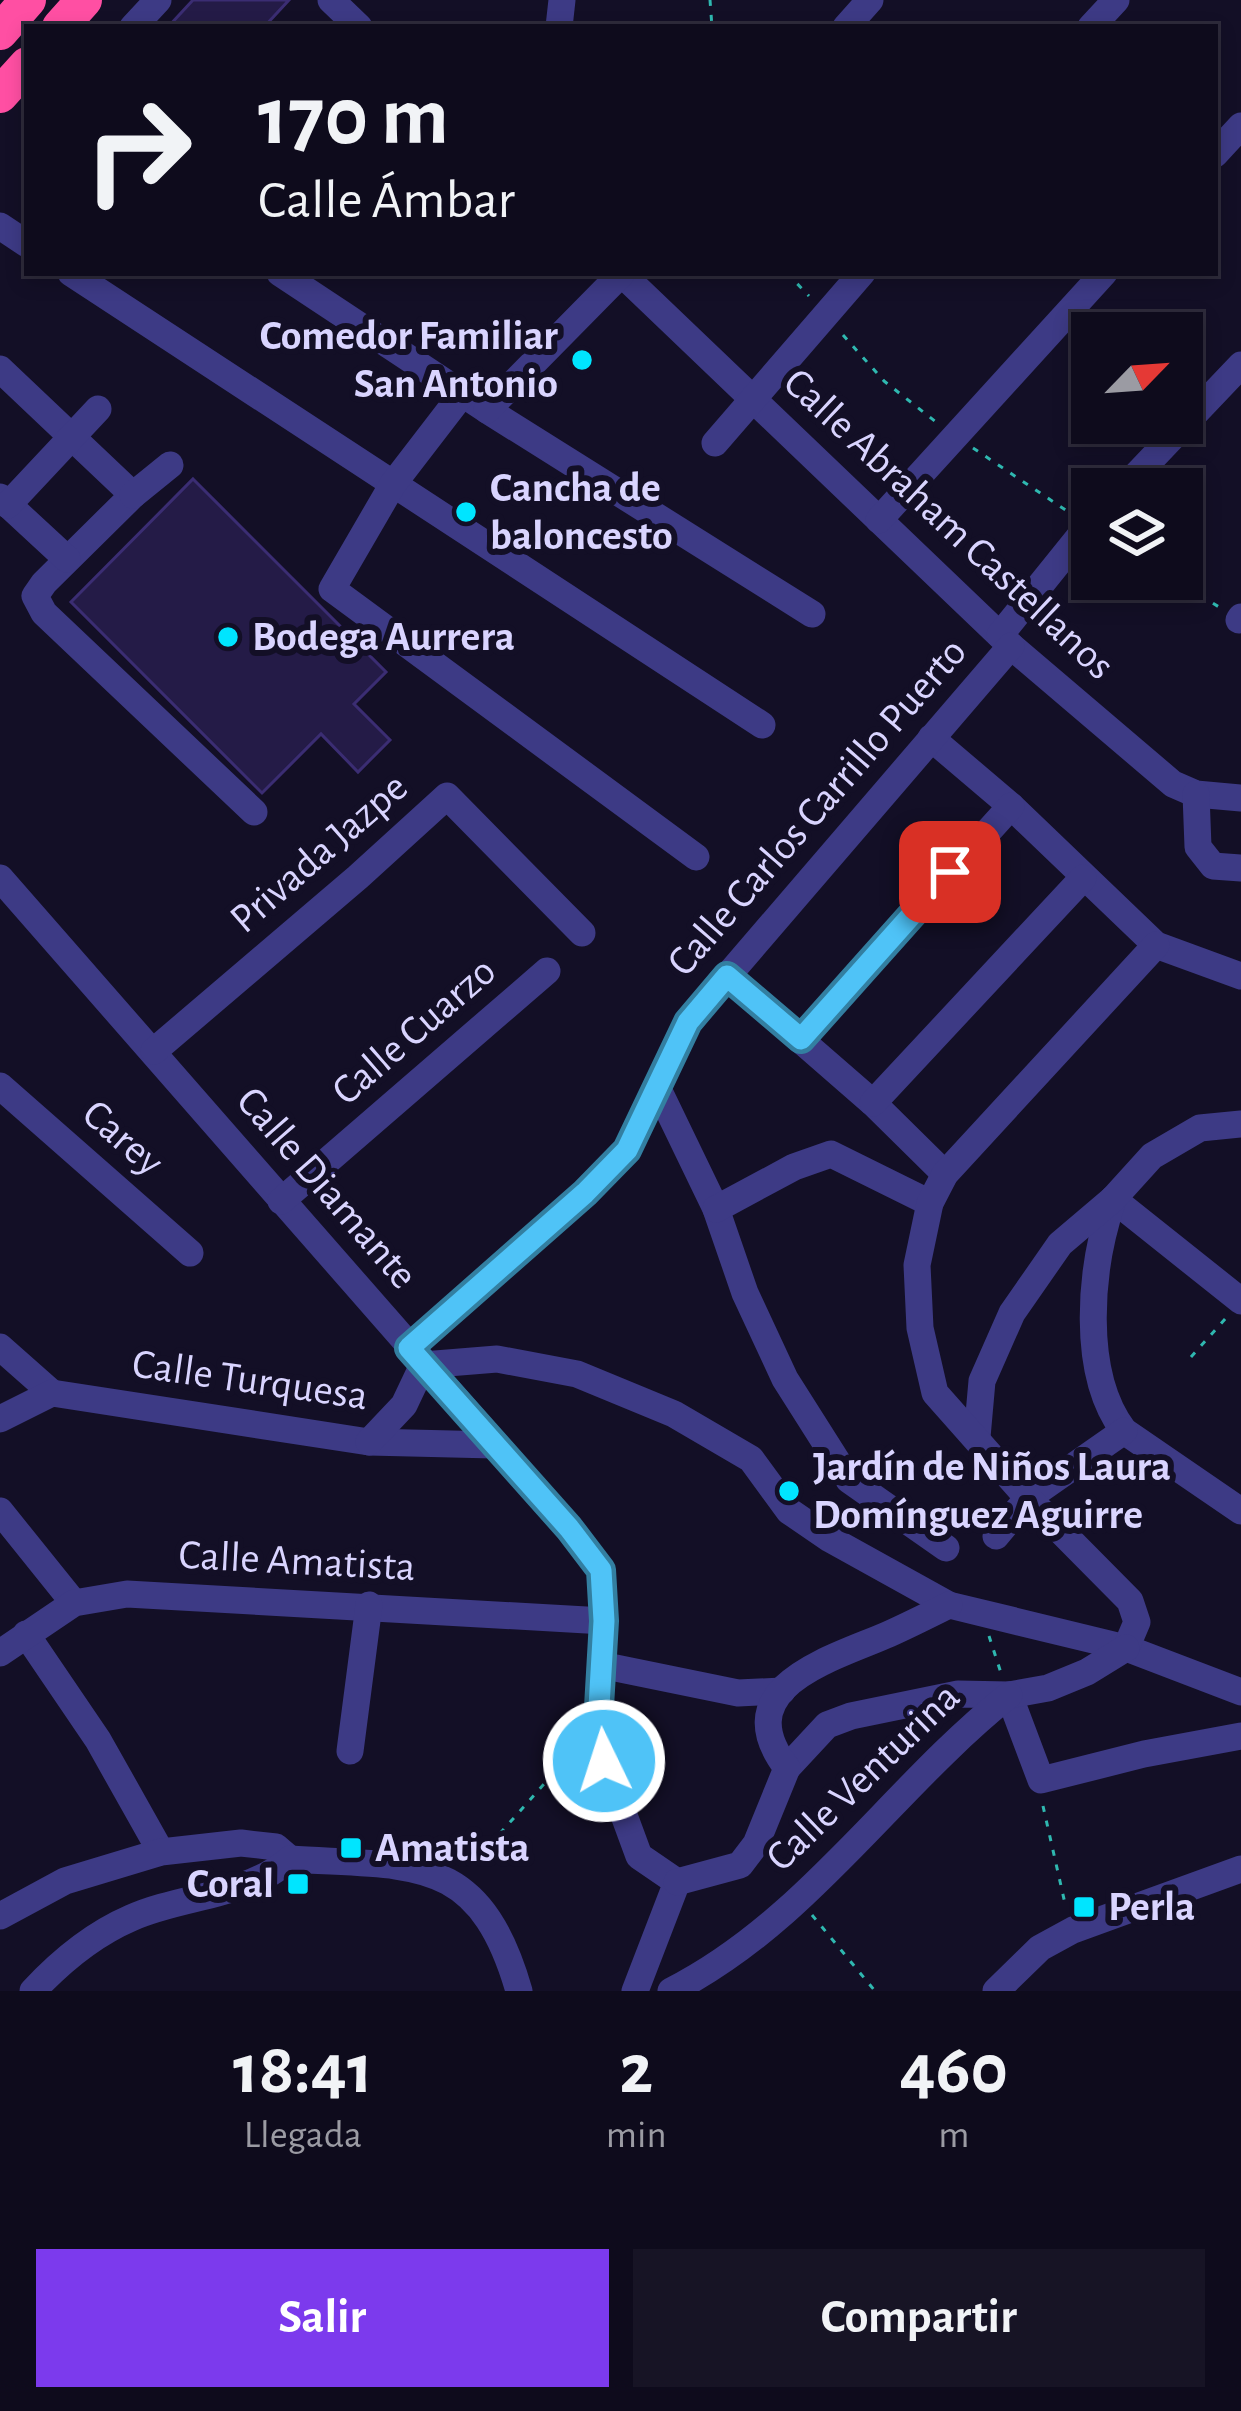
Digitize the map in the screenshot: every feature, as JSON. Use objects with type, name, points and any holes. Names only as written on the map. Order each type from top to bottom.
[{"type":"highway","points":[[0,32],[28,0]]},
{"type":"highway","points":[[63,24],[84,0]]},
{"type":"street","points":[[118,0],[144,16]]},
{"type":"street","points":[[332,0],[356,24]]},
{"type":"street","points":[[849,24],[871,0]]},
{"type":"street","points":[[1094,24],[1116,0]]},
{"type":"street","points":[[1218,151],[1241,126]]},
{"type":"street","points":[[76,276],[762,725]]},
{"type":"street","points":[[285,276],[487,410],[812,614]]},
{"type":"street","points":[[487,410],[618,276]]},
{"type":"street","name":"Calle Abraham Castellanos","points":[[624,276],[1005,640],[1173,784],[1196,794],[1241,798]]},
{"type":"street","points":[[715,443],[859,276]]},
{"type":"street","points":[[879,520],[1101,276]]},
{"type":"street","points":[[1143,468],[1241,365]]},
{"type":"street","points":[[0,369],[133,495]]},
{"type":"street","points":[[463,393],[393,484],[332,589],[696,857]]},
{"type":"street","points":[[67,559],[4,501],[98,409]]},
{"type":"street","points":[[35,596],[67,559],[170,465]]},
{"type":"street","points":[[36,530],[35,596],[53,624],[254,812]]},
{"type":"street","name":"Calle Carlos Carrillo Puerto","points":[[369,1442],[404,1405],[416,1356],[627,1150],[688,1022],[932,738],[1071,549]]},
{"type":"street","points":[[932,738],[1156,945],[1241,976]]},
{"type":"street","points":[[1196,794],[1198,847],[1213,866],[1241,868]]},
{"type":"street","name":"Privada Jazpe","points":[[154,1051],[447,796],[582,933]]},
{"type":"street","points":[[801,1039],[1010,806]]},
{"type":"street","points":[[873,1103],[1083,878]]},
{"type":"street","name":"Calle Diamante","points":[[5,896],[154,1051],[601,1570],[604,1621],[598,1724],[604,1761],[639,1856],[677,1882]]},
{"type":"street","points":[[1126,1648],[1137,1622],[1130,1601],[1028,1498],[935,1394],[920,1328],[916,1265],[930,1203],[945,1174],[1156,945]]},
{"type":"street","name":"Calle Cuarzo","points":[[281,1201],[547,971]]},
{"type":"street","points":[[727,976],[873,1103],[945,1174]]},
{"type":"street","name":"Carey","points":[[0,1086],[190,1253]]},
{"type":"street","points":[[658,1089],[716,1209],[745,1293],[785,1379],[849,1480],[946,1548]]},
{"type":"street","points":[[977,1437],[982,1381],[1012,1313],[1060,1244],[1113,1199],[1152,1156],[1200,1128],[1241,1124]]},
{"type":"street","points":[[716,1209],[794,1167],[831,1154],[930,1203]]},
{"type":"street","points":[[1113,1199],[1241,1301]]},
{"type":"street","points":[[1113,1199],[1092,1276],[1099,1376],[1115,1420],[1124,1431],[1241,1511]]},
{"type":"street","points":[[0,1347],[52,1393],[0,1419]]},
{"type":"street","name":"Calle Turquesa","points":[[416,1356],[496,1359],[577,1373],[674,1414],[751,1459],[789,1511],[949,1605],[1126,1648],[1241,1692]]},
{"type":"street","name":"Calle Turquesa","points":[[52,1393],[369,1442],[494,1445]]},
{"type":"street","points":[[996,1536],[1028,1498],[1124,1431]]},
{"type":"street","points":[[0,1511],[74,1604]]},
{"type":"street","name":"Calle Amatista","points":[[0,1653],[74,1604],[127,1594],[604,1621]]},
{"type":"street","points":[[350,1751],[369,1605]]},
{"type":"street","points":[[787,1768],[772,1748],[768,1729],[782,1691],[799,1673],[949,1605]]},
{"type":"street","points":[[26,1634],[98,1740],[160,1852]]},
{"type":"street","name":"Calle Venturina","points":[[671,1991],[800,1900],[922,1772],[1009,1695],[1048,1688],[1126,1648]]},
{"type":"street","points":[[601,1665],[738,1693],[782,1691]]},
{"type":"street","points":[[635,1991],[677,1882],[740,1865],[756,1844],[787,1768],[826,1725],[958,1694],[1009,1695],[1040,1780],[1241,1736]]},
{"type":"street","points":[[0,1916],[64,1880],[160,1852],[241,1843],[276,1847],[290,1859],[400,1866],[442,1876],[474,1899],[502,1938],[519,1991]]},
{"type":"street","points":[[33,1991],[76,1951],[131,1918],[254,1880],[275,1872],[290,1859]]},
{"type":"street","points":[[995,1991],[1040,1948],[1073,1930],[1241,1869]]},
{"type":"path","points":[[790,276],[884,381],[953,435],[1071,511]]},
{"type":"path","points":[[1203,596],[1240,618]]},
{"type":"path","points":[[1191,1357],[1241,1301]]},
{"type":"path","points":[[983,1611],[1009,1695]]},
{"type":"path","points":[[480,1856],[598,1724]]},
{"type":"path","points":[[1040,1780],[1073,1930]]},
{"type":"path","points":[[800,1900],[875,1991]]},
{"type":"building","points":[[193,0],[289,0],[267,24],[171,24]]},
{"type":"building","name":"Bodega Aurrera","points":[[193,479],[386,672],[354,704],[390,740],[358,772],[321,734],[262,793],[71,602]]},
{"type":"place","name":"Comedor Familiar San Antonio","points":[[582,360]]},
{"type":"place","name":"Cancha de baloncesto","points":[[466,512]]},
{"type":"place","name":"Bodega Aurrera","points":[[228,637]]},
{"type":"place","name":"Jardín de Niños Laura Domínguez Aguirre","points":[[789,1491]]},
{"type":"place","name":"Amatista","points":[[351,1848]]},
{"type":"place","name":"Coral","points":[[298,1884]]},
{"type":"place","name":"Perla","points":[[1084,1907]]},
{"type":"route","points":[[604,1761],[598,1724],[604,1621],[601,1570],[409,1348],[627,1150],[688,1022],[727,976],[801,1039],[950,872]]}]
